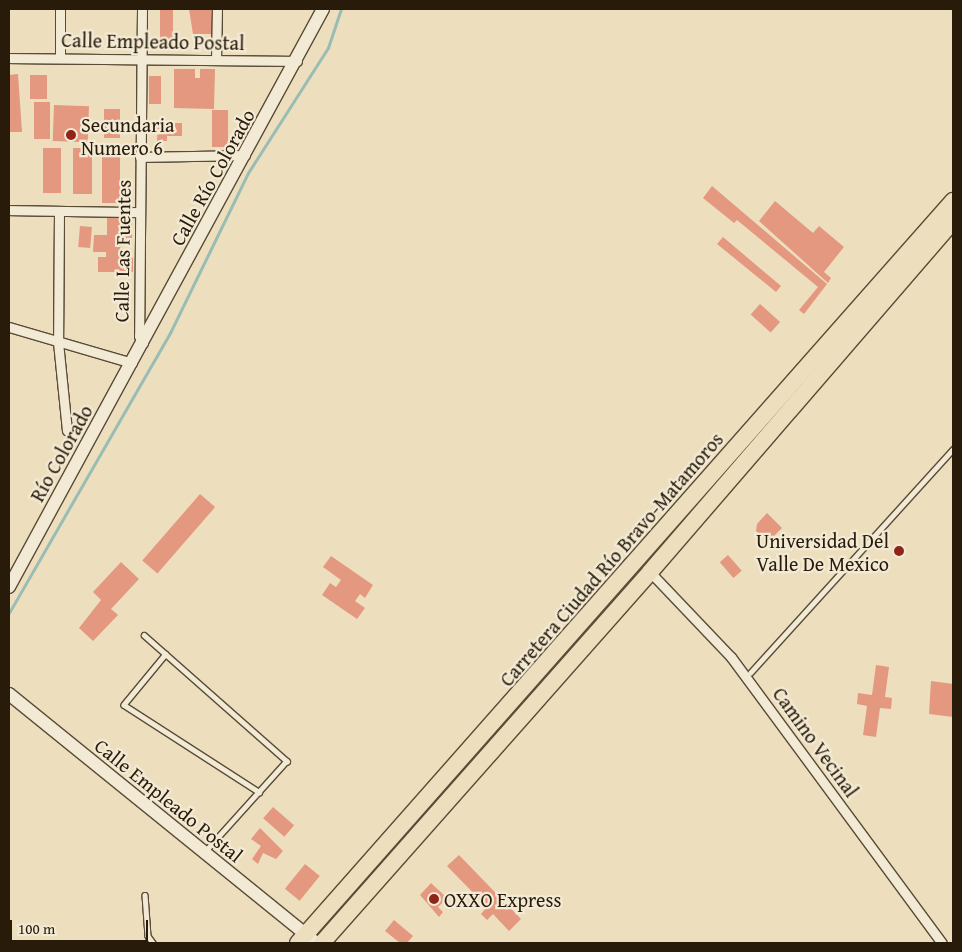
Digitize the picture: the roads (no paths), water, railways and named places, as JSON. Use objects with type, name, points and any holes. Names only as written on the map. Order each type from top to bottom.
[{"type":"highway","points":[[307,940],[365,882],[510,718],[650,572],[741,455],[931,237],[953,201]]},
{"type":"highway","points":[[931,237],[953,223]]},
{"type":"highway","name":"Carretera Ciudad Río Bravo-Matamoros","points":[[510,718],[741,455]]},
{"type":"highway","points":[[322,943],[365,882]]},
{"type":"street","points":[[60,9],[60,58]]},
{"type":"street","name":"Calle Las Fuentes","points":[[142,9],[139,336],[143,343]]},
{"type":"street","points":[[216,60],[217,9]]},
{"type":"street","name":"Calle Río Colorado","points":[[132,363],[297,61],[323,9]]},
{"type":"street","name":"Calle Empleado Postal","points":[[9,58],[297,61]]},
{"type":"street","points":[[140,157],[245,155]]},
{"type":"street","points":[[9,210],[140,212]]},
{"type":"street","points":[[59,211],[58,342],[68,431]]},
{"type":"street","points":[[9,327],[132,363]]},
{"type":"street","name":"Río Colorado","points":[[9,587],[132,363]]},
{"type":"street","name":"Camino Vecinal","points":[[650,572],[731,657],[942,943]]},
{"type":"street","name":"Calle Empleado Postal","points":[[9,694],[204,852],[307,940]]},
{"type":"lane","points":[[750,673],[953,449]]},
{"type":"lane","points":[[144,635],[288,761],[204,852]]},
{"type":"lane","points":[[166,654],[124,705],[259,792]]},
{"type":"lane","points":[[145,895],[148,936],[153,943]]},
{"type":"waterway","points":[[9,613],[170,333],[248,173],[328,48],[341,9]]},
{"type":"place","name":"Secundaria Numero 6","points":[[71,135]]},
{"type":"place","name":"Universidad Del Valle De Mexico","points":[[899,551]]},
{"type":"place","name":"OXXO Express","points":[[434,899]]}]
